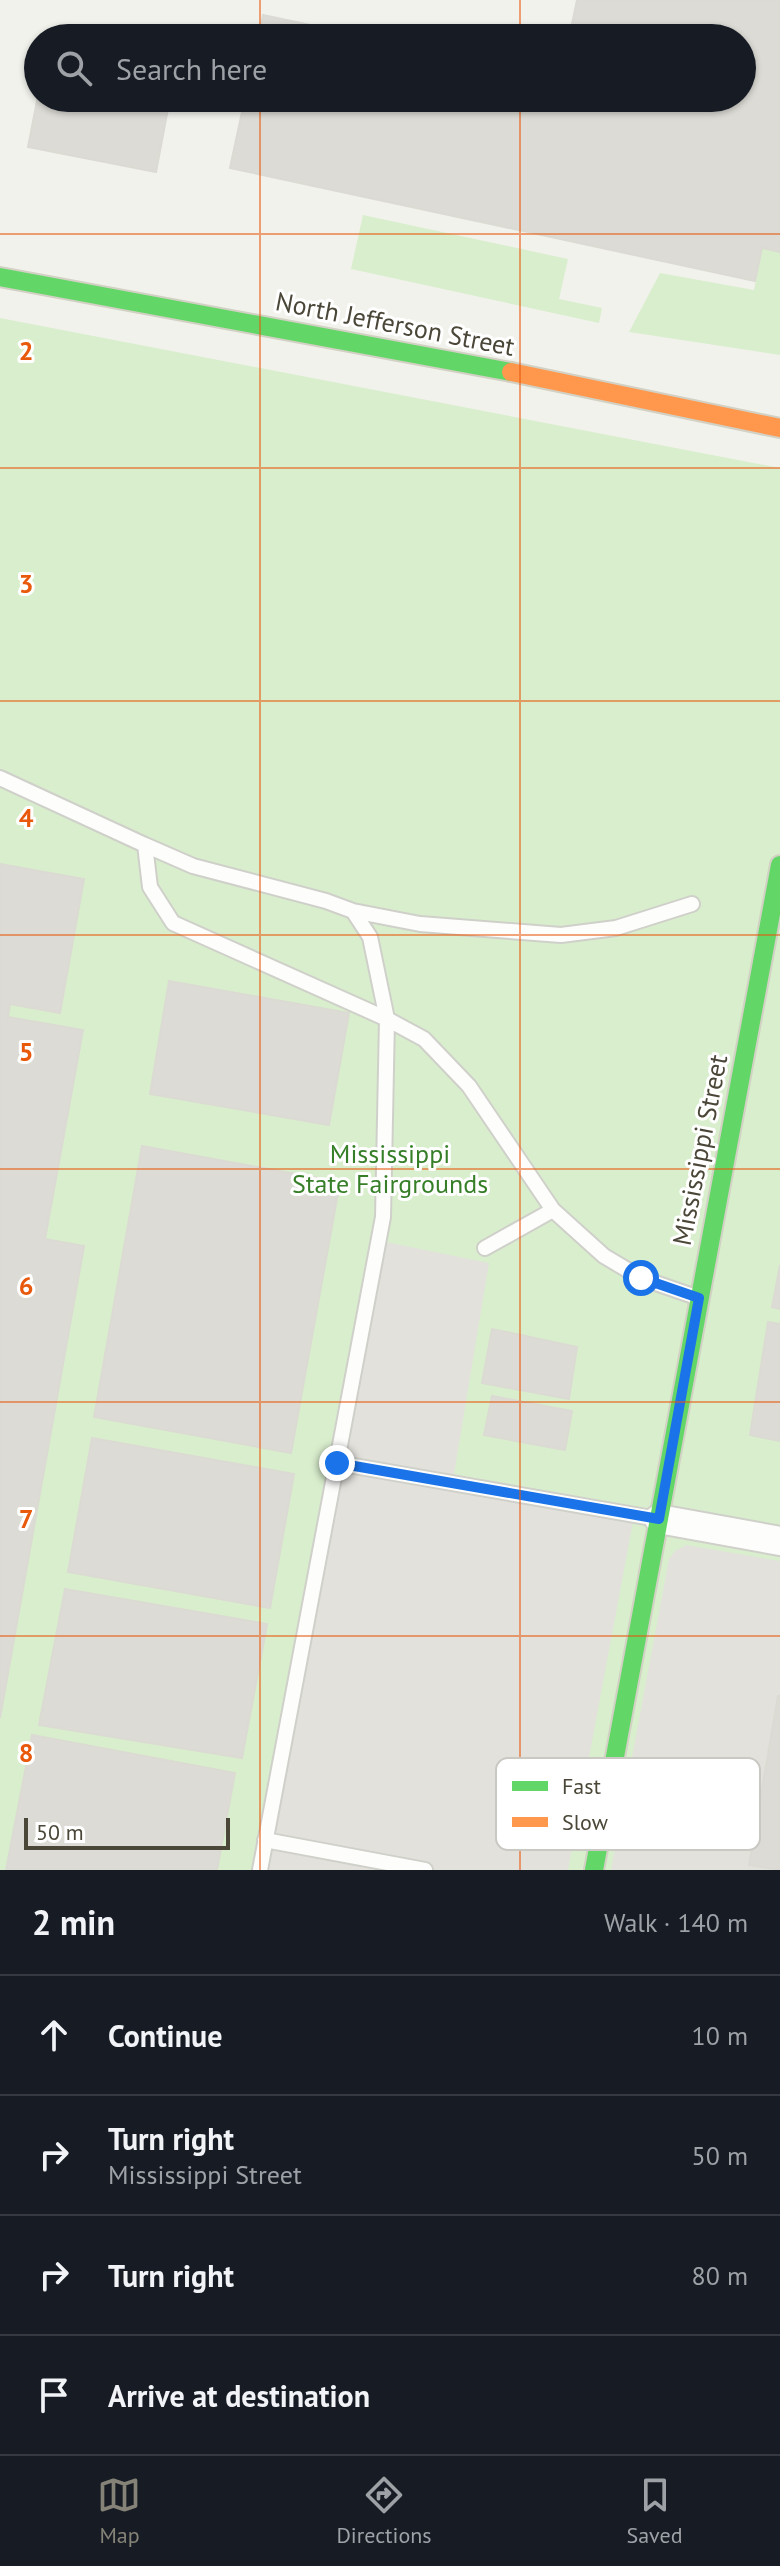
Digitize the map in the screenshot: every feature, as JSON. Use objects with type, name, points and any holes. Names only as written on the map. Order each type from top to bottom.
[{"type":"street","name":"North Jefferson Street","points":[[0,277],[472,364],[780,428]]},
{"type":"street","name":"Mississippi Street","points":[[615,1758],[777,897],[780,865]]},
{"type":"street","points":[[659,1519],[780,1541]]},
{"type":"street","name":"Mississippi Street","points":[[594,1870],[598,1850]]},
{"type":"lane","points":[[0,778],[193,866],[353,911],[420,924],[561,935],[616,928],[692,904]]},
{"type":"lane","points":[[145,845],[150,887],[173,923],[387,1019],[424,1039],[469,1086],[553,1210],[604,1256],[641,1278],[699,1298]]},
{"type":"lane","points":[[260,1870],[383,1217],[387,1019],[370,937],[353,911]]},
{"type":"lane","points":[[485,1248],[553,1210]]},
{"type":"lane","points":[[337,1463],[659,1519]]},
{"type":"lane","points":[[265,1840],[425,1870]]},
{"type":"green space","points":[[363,215],[568,259],[559,299],[602,308],[599,323],[351,269]]},
{"type":"green space","points":[[762,248],[780,252],[780,355],[629,332],[660,273],[754,290]]},
{"type":"green space","name":"Mississippi State Fairgrounds","points":[[0,318],[780,468],[780,1870],[0,1870]]},
{"type":"shaded area","points":[[381,1241],[489,1263],[454,1474],[474,1482],[635,1511],[589,1758],[496,1758],[496,1850],[572,1850],[568,1870],[253,1870]]},
{"type":"shaded area","points":[[686,1545],[780,1561],[780,1696],[760,1801],[760,1758],[632,1758],[669,1559]]},
{"type":"shaded area","points":[[615,1850],[752,1850],[749,1865],[778,1870],[611,1870]]},
{"type":"building","points":[[577,0],[780,0],[780,252],[762,248],[755,281],[230,168],[242,112],[756,112],[756,24],[572,24]]},
{"type":"building","points":[[263,15],[306,24],[261,24]]},
{"type":"building","points":[[35,112],[167,112],[156,172],[28,147]]},
{"type":"building","points":[[0,864],[84,879],[60,1013],[10,1004],[8,1017],[83,1030],[45,1239],[84,1246],[0,1718]]},
{"type":"building","points":[[169,981],[349,1013],[329,1125],[150,1094]]},
{"type":"building","points":[[142,1146],[340,1182],[291,1453],[94,1417]]},
{"type":"building","points":[[780,1265],[780,1309],[772,1307]]},
{"type":"building","points":[[768,1322],[780,1324],[780,1441],[750,1435]]},
{"type":"building","points":[[492,1329],[577,1347],[569,1399],[482,1383]]},
{"type":"building","points":[[492,1396],[572,1411],[565,1450],[484,1435]]},
{"type":"building","points":[[92,1438],[294,1474],[270,1608],[68,1572]]},
{"type":"building","points":[[65,1589],[267,1624],[242,1758],[39,1725]]},
{"type":"building","points":[[780,1696],[780,1870],[749,1865],[752,1850],[760,1850],[760,1801]]},
{"type":"building","points":[[32,1735],[235,1773],[217,1870],[6,1870]]},
{"type":"traffic: fast","points":[[0,277],[511,372]]},
{"type":"traffic: fast","points":[[615,1758],[780,865]]},
{"type":"traffic: fast","points":[[594,1870],[598,1850]]},
{"type":"traffic: slow","points":[[511,372],[780,428]]},
{"type":"route","points":[[337,1463],[659,1519],[699,1298],[641,1278]]}]
